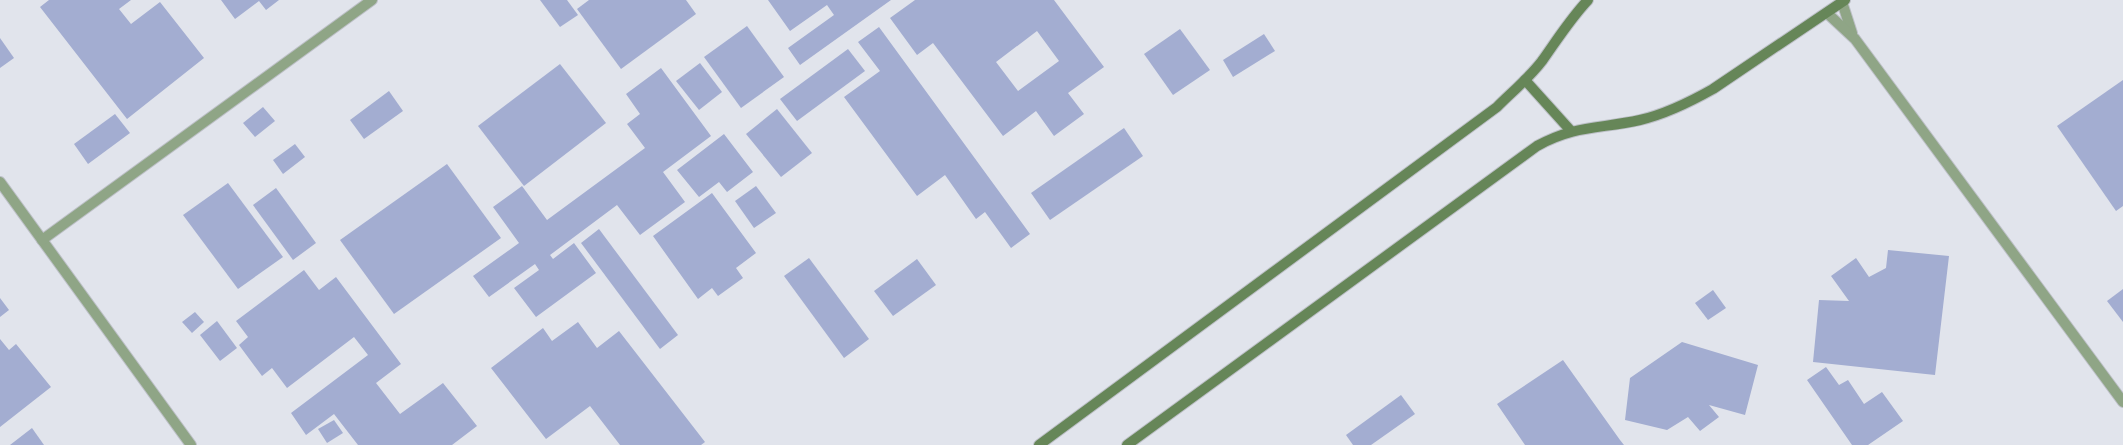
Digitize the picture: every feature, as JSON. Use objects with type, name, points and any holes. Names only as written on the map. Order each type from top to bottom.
[{"type":"main road","points":[[1040,445],[1471,127],[1525,80],[1542,61],[1575,13],[1588,0]]},
{"type":"main road","points":[[1127,445],[1522,157],[1554,137],[1571,131],[1641,120],[1690,102],[1713,89],[1843,1]]},
{"type":"main road","points":[[1525,80],[1571,131]]},
{"type":"street","points":[[42,240],[372,0]]},
{"type":"street","points":[[1843,1],[1855,39]]},
{"type":"street","points":[[1827,13],[1855,39],[2123,402]]},
{"type":"street","points":[[0,182],[191,445]]},
{"type":"building","points":[[49,0],[131,0],[119,9],[131,24],[160,2],[204,58],[127,119],[40,7]]},
{"type":"building","points":[[221,0],[279,0],[266,10],[259,1],[235,19]]},
{"type":"building","points":[[540,0],[567,0],[578,15],[560,27]]},
{"type":"building","points":[[589,0],[686,0],[696,14],[621,69],[577,9]]},
{"type":"building","points":[[768,0],[891,0],[800,65],[788,48],[834,15],[827,5],[790,31]]},
{"type":"building","points":[[915,0],[1054,0],[1104,67],[1068,93],[1084,114],[1054,136],[1036,111],[1003,136],[933,43],[917,55],[890,18]],"holes":[[[1037,31],[1059,61],[1018,91],[996,62]]]},
{"type":"building","points":[[747,26],[784,77],[741,108],[704,57]]},
{"type":"building","points":[[879,27],[1030,234],[1011,248],[985,212],[976,219],[945,175],[917,196],[844,97],[880,71],[858,42]]},
{"type":"building","points":[[1180,29],[1210,70],[1173,95],[1144,54]]},
{"type":"building","points":[[1264,34],[1275,51],[1233,77],[1223,60]]},
{"type":"building","points":[[0,38],[14,58],[0,68]]},
{"type":"building","points":[[848,49],[865,71],[797,121],[780,99]]},
{"type":"building","points":[[700,63],[722,92],[699,110],[676,81]]},
{"type":"building","points":[[560,64],[606,123],[524,186],[478,126]]},
{"type":"building","points":[[661,68],[711,136],[663,172],[685,202],[640,235],[617,205],[550,255],[553,259],[574,243],[596,273],[536,317],[514,288],[539,270],[535,264],[489,297],[473,276],[519,243],[493,207],[522,186],[547,220],[645,148],[627,124],[640,114],[626,94]]},
{"type":"building","points":[[2123,80],[2123,206],[2116,211],[2057,126]]},
{"type":"building","points":[[389,91],[403,111],[364,139],[350,120]]},
{"type":"building","points":[[263,107],[275,121],[255,137],[243,123]]},
{"type":"building","points":[[777,109],[812,153],[781,177],[746,134]]},
{"type":"building","points":[[115,114],[130,133],[88,164],[74,144]]},
{"type":"building","points":[[1124,128],[1143,156],[1050,220],[1031,193]]},
{"type":"building","points":[[724,134],[753,172],[727,192],[719,182],[699,197],[677,170]]},
{"type":"building","points":[[295,144],[305,157],[283,174],[273,160]]},
{"type":"building","points":[[447,164],[501,238],[394,314],[340,240]]},
{"type":"building","points":[[228,183],[283,257],[238,289],[183,215]]},
{"type":"building","points":[[756,186],[776,213],[754,228],[735,201]]},
{"type":"building","points":[[276,188],[316,243],[293,260],[253,205]]},
{"type":"building","points":[[712,193],[756,253],[736,268],[743,278],[718,296],[712,288],[698,299],[653,236]]},
{"type":"building","points":[[599,229],[678,335],[660,349],[581,243]]},
{"type":"building","points":[[1888,250],[1949,256],[1935,375],[1813,362],[1819,300],[1849,301],[1831,276],[1856,258],[1869,277],[1886,268]]},
{"type":"building","points":[[809,258],[869,339],[844,358],[784,276]]},
{"type":"building","points":[[917,259],[936,285],[893,316],[874,291]]},
{"type":"building","points":[[304,270],[319,290],[336,277],[401,364],[376,383],[400,414],[443,383],[477,426],[452,445],[358,445],[334,414],[306,435],[291,413],[368,355],[354,337],[287,388],[272,368],[262,376],[239,345],[248,337],[236,321]]},
{"type":"building","points":[[2123,289],[2123,322],[2107,301]]},
{"type":"building","points":[[1713,290],[1726,308],[1708,320],[1695,303]]},
{"type":"building","points":[[0,298],[9,310],[0,317]]},
{"type":"building","points":[[195,312],[204,322],[192,333],[182,322]]},
{"type":"building","points":[[217,321],[237,348],[220,361],[200,335]]},
{"type":"building","points":[[578,322],[597,348],[619,331],[705,442],[701,445],[620,445],[590,406],[546,439],[491,368],[543,328],[552,341]]},
{"type":"building","points":[[0,339],[9,350],[16,344],[51,387],[0,427]]},
{"type":"building","points":[[1682,342],[1758,365],[1745,415],[1709,405],[1719,417],[1700,431],[1688,417],[1667,430],[1625,420],[1630,378]]},
{"type":"building","points":[[1563,360],[1624,445],[1525,445],[1497,404]]},
{"type":"building","points":[[1826,367],[1839,385],[1848,380],[1864,404],[1882,392],[1903,421],[1868,445],[1852,445],[1807,380]]},
{"type":"building","points":[[1401,395],[1415,414],[1371,445],[1353,445],[1346,435]]},
{"type":"building","points":[[334,420],[343,433],[327,443],[318,429]]},
{"type":"building","points":[[32,428],[44,445],[10,445]]}]
